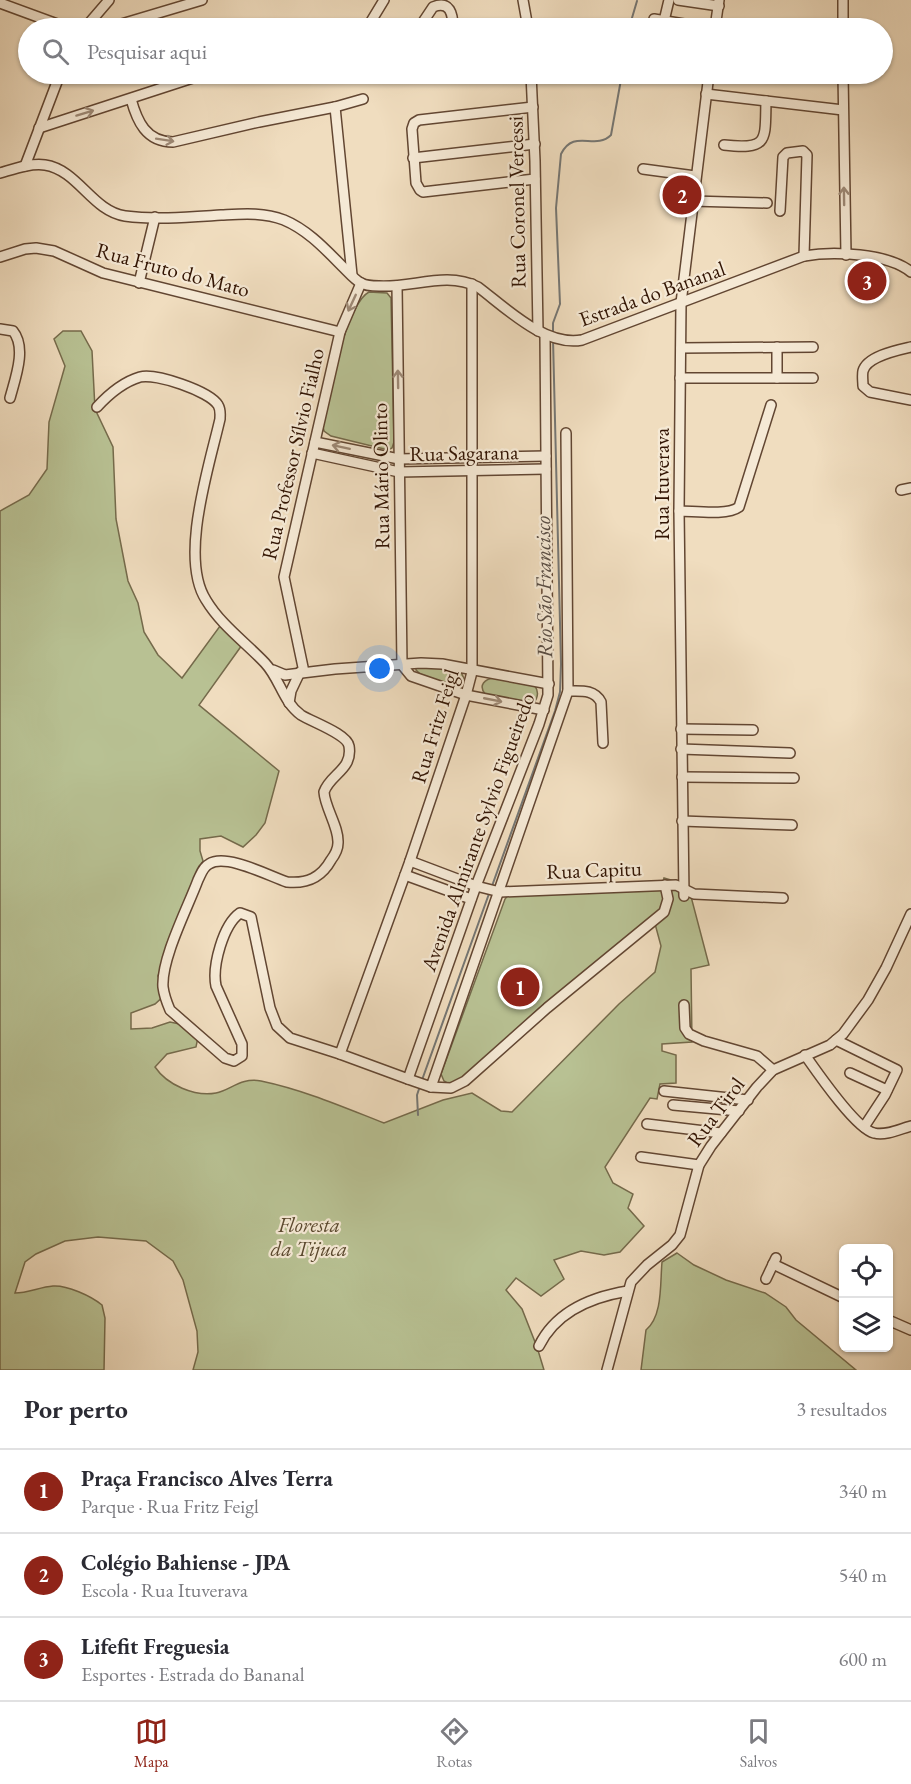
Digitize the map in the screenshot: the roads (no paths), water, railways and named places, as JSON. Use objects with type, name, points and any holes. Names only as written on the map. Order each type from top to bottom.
[{"type":"street","points":[[94,18],[109,0]]},
{"type":"street","points":[[142,18],[202,0]]},
{"type":"street","points":[[373,18],[384,0]]},
{"type":"street","points":[[523,0],[526,18]]},
{"type":"street","points":[[665,18],[669,0]]},
{"type":"street","points":[[678,0],[719,3],[717,18]]},
{"type":"street","points":[[843,0],[843,18]]},
{"type":"street","points":[[5,3],[43,18]]},
{"type":"street","points":[[426,18],[433,7],[442,4],[451,11],[452,18]]},
{"type":"street","points":[[25,166],[56,84]]},
{"type":"street","points":[[39,128],[175,84]]},
{"type":"street","name":"Rua Coronel Vercessi","points":[[532,84],[543,334]]},
{"type":"street","name":"Rua Ituverava","points":[[684,893],[679,511],[681,303],[708,84]]},
{"type":"street","points":[[843,84],[846,255]]},
{"type":"street","points":[[706,94],[843,110]]},
{"type":"street","points":[[131,99],[139,125],[163,142],[173,142],[363,99]]},
{"type":"street","points":[[724,145],[744,147],[759,144],[765,130],[766,101]]},
{"type":"street","points":[[335,107],[351,275]]},
{"type":"street","points":[[533,107],[419,120],[414,123],[412,129],[417,188],[423,192],[535,180]]},
{"type":"street","points":[[413,158],[534,144]]},
{"type":"street","points":[[780,211],[783,157],[787,153],[802,151],[807,155],[804,256]]},
{"type":"street","points":[[0,173],[25,166],[44,165],[64,174],[100,205],[124,216],[255,214],[273,216],[308,233],[361,283]]},
{"type":"street","points":[[643,169],[695,176]]},
{"type":"street","points":[[692,201],[766,203]]},
{"type":"street","points":[[139,283],[155,217]]},
{"type":"street","name":"Rua Fruto do Mato","points":[[0,257],[25,249],[54,251],[103,273],[340,332]]},
{"type":"street","name":"Estrada do Bananal","points":[[361,283],[397,286],[458,279],[472,284],[543,334],[558,340],[574,342],[804,256],[846,255],[891,261],[911,272]]},
{"type":"street","name":"Rua Professor Sílvio Fialho","points":[[302,672],[284,577],[340,332],[361,283]]},
{"type":"street","name":"Rua Fritz Feigl","points":[[340,1054],[410,861],[472,672],[472,284]]},
{"type":"street","name":"Rua Mário Olinto","points":[[397,286],[402,665]]},
{"type":"street","points":[[0,329],[13,331],[21,346],[10,398]]},
{"type":"street","name":"Avenida Almirante Sylvio Figueiredo","points":[[410,1080],[471,899],[478,886],[544,710],[549,684],[543,334]]},
{"type":"street","points":[[777,347],[777,378]]},
{"type":"street","points":[[681,348],[813,347]]},
{"type":"street","points":[[911,347],[891,351],[867,364],[863,369],[863,386],[870,392],[911,400]]},
{"type":"street","points":[[97,408],[112,393],[129,382],[148,376],[163,378],[210,397],[217,403],[220,409],[220,419],[202,497],[193,550],[197,585],[215,614],[270,669],[289,703],[298,713],[315,724],[342,736],[349,744],[349,753],[344,768],[329,782],[324,792],[339,842],[335,853],[320,875],[311,880],[287,882],[228,861],[209,864],[204,868],[198,880],[166,964],[164,991],[170,1010],[207,1044],[229,1060],[242,1056],[242,1044],[216,986],[214,976],[215,964],[230,923],[240,913],[251,917],[270,1008],[277,1026],[290,1038],[428,1086],[451,1088],[465,1081],[547,1008],[664,912],[668,899],[665,885]]},
{"type":"street","points":[[680,378],[813,378]]},
{"type":"street","points":[[679,511],[727,512],[739,507],[771,405]]},
{"type":"street","name":"Avenida Almirante Sylvio Figueiredo","points":[[428,1086],[568,690],[566,432]]},
{"type":"street","name":"Rua Sagarana","points":[[315,442],[399,459],[546,456]]},
{"type":"street","name":"Rua Sagarana","points":[[312,453],[399,472],[546,469]]},
{"type":"street","points":[[901,490],[911,488]]},
{"type":"street","points":[[270,669],[282,675],[422,663],[442,664],[472,672],[549,684]]},
{"type":"street","points":[[402,665],[411,676],[466,695],[544,710]]},
{"type":"street","points":[[289,703],[291,691],[302,672]]},
{"type":"street","points":[[568,690],[590,692],[599,697],[603,743]]},
{"type":"street","points":[[681,729],[753,730]]},
{"type":"street","points":[[681,749],[790,753]]},
{"type":"street","points":[[682,777],[794,778]]},
{"type":"street","points":[[682,821],[792,825]]},
{"type":"street","name":"Rua Capitu","points":[[410,861],[497,891],[676,885],[684,893],[783,898]]},
{"type":"street","points":[[405,875],[471,899]]},
{"type":"street","name":"Rua Tirol","points":[[607,1370],[631,1282],[680,1235],[699,1165],[721,1133],[773,1070],[837,1040],[854,1020],[901,940],[911,914]]},
{"type":"street","points":[[684,1005],[685,1028],[689,1034],[704,1041],[756,1056],[773,1070]]},
{"type":"street","points":[[837,1040],[897,1070],[864,1127]]},
{"type":"street","points":[[805,1055],[828,1087],[864,1127],[873,1133],[881,1134],[911,1126]]},
{"type":"street","points":[[850,1073],[887,1090]]},
{"type":"street","points":[[664,1092],[748,1100]]},
{"type":"street","points":[[673,1105],[739,1111]]},
{"type":"street","points":[[647,1124],[721,1133]]},
{"type":"street","points":[[641,1157],[699,1165]]},
{"type":"street","points":[[766,1279],[774,1261],[839,1296]]},
{"type":"street","points":[[539,1346],[550,1327],[569,1311],[592,1300],[628,1291]]},
{"type":"street","points":[[893,1322],[911,1330]]},
{"type":"waterway","name":"Rio São Francisco","points":[[632,18],[637,1]]},
{"type":"waterway","name":"Rio São Francisco","points":[[553,333],[553,323],[560,304],[556,208],[561,154],[572,142],[598,141],[611,135],[620,84]]},
{"type":"waterway","name":"Rio São Francisco","points":[[492,886],[560,692],[553,339]]},
{"type":"waterway","name":"Rio São Francisco","points":[[422,1080],[490,891]]},
{"type":"waterway","name":"Rio São Francisco","points":[[418,1115],[417,1095],[420,1086]]},
{"type":"place","name":"Colégio Bahiense - JPA","points":[[682,195]]},
{"type":"place","name":"Lifefit Freguesia","points":[[867,281]]},
{"type":"place","name":"Praça Francisco Alves Terra","points":[[520,987]]},
{"type":"park label","name":"Floresta da Tijuca","points":[[309,1237]]}]
